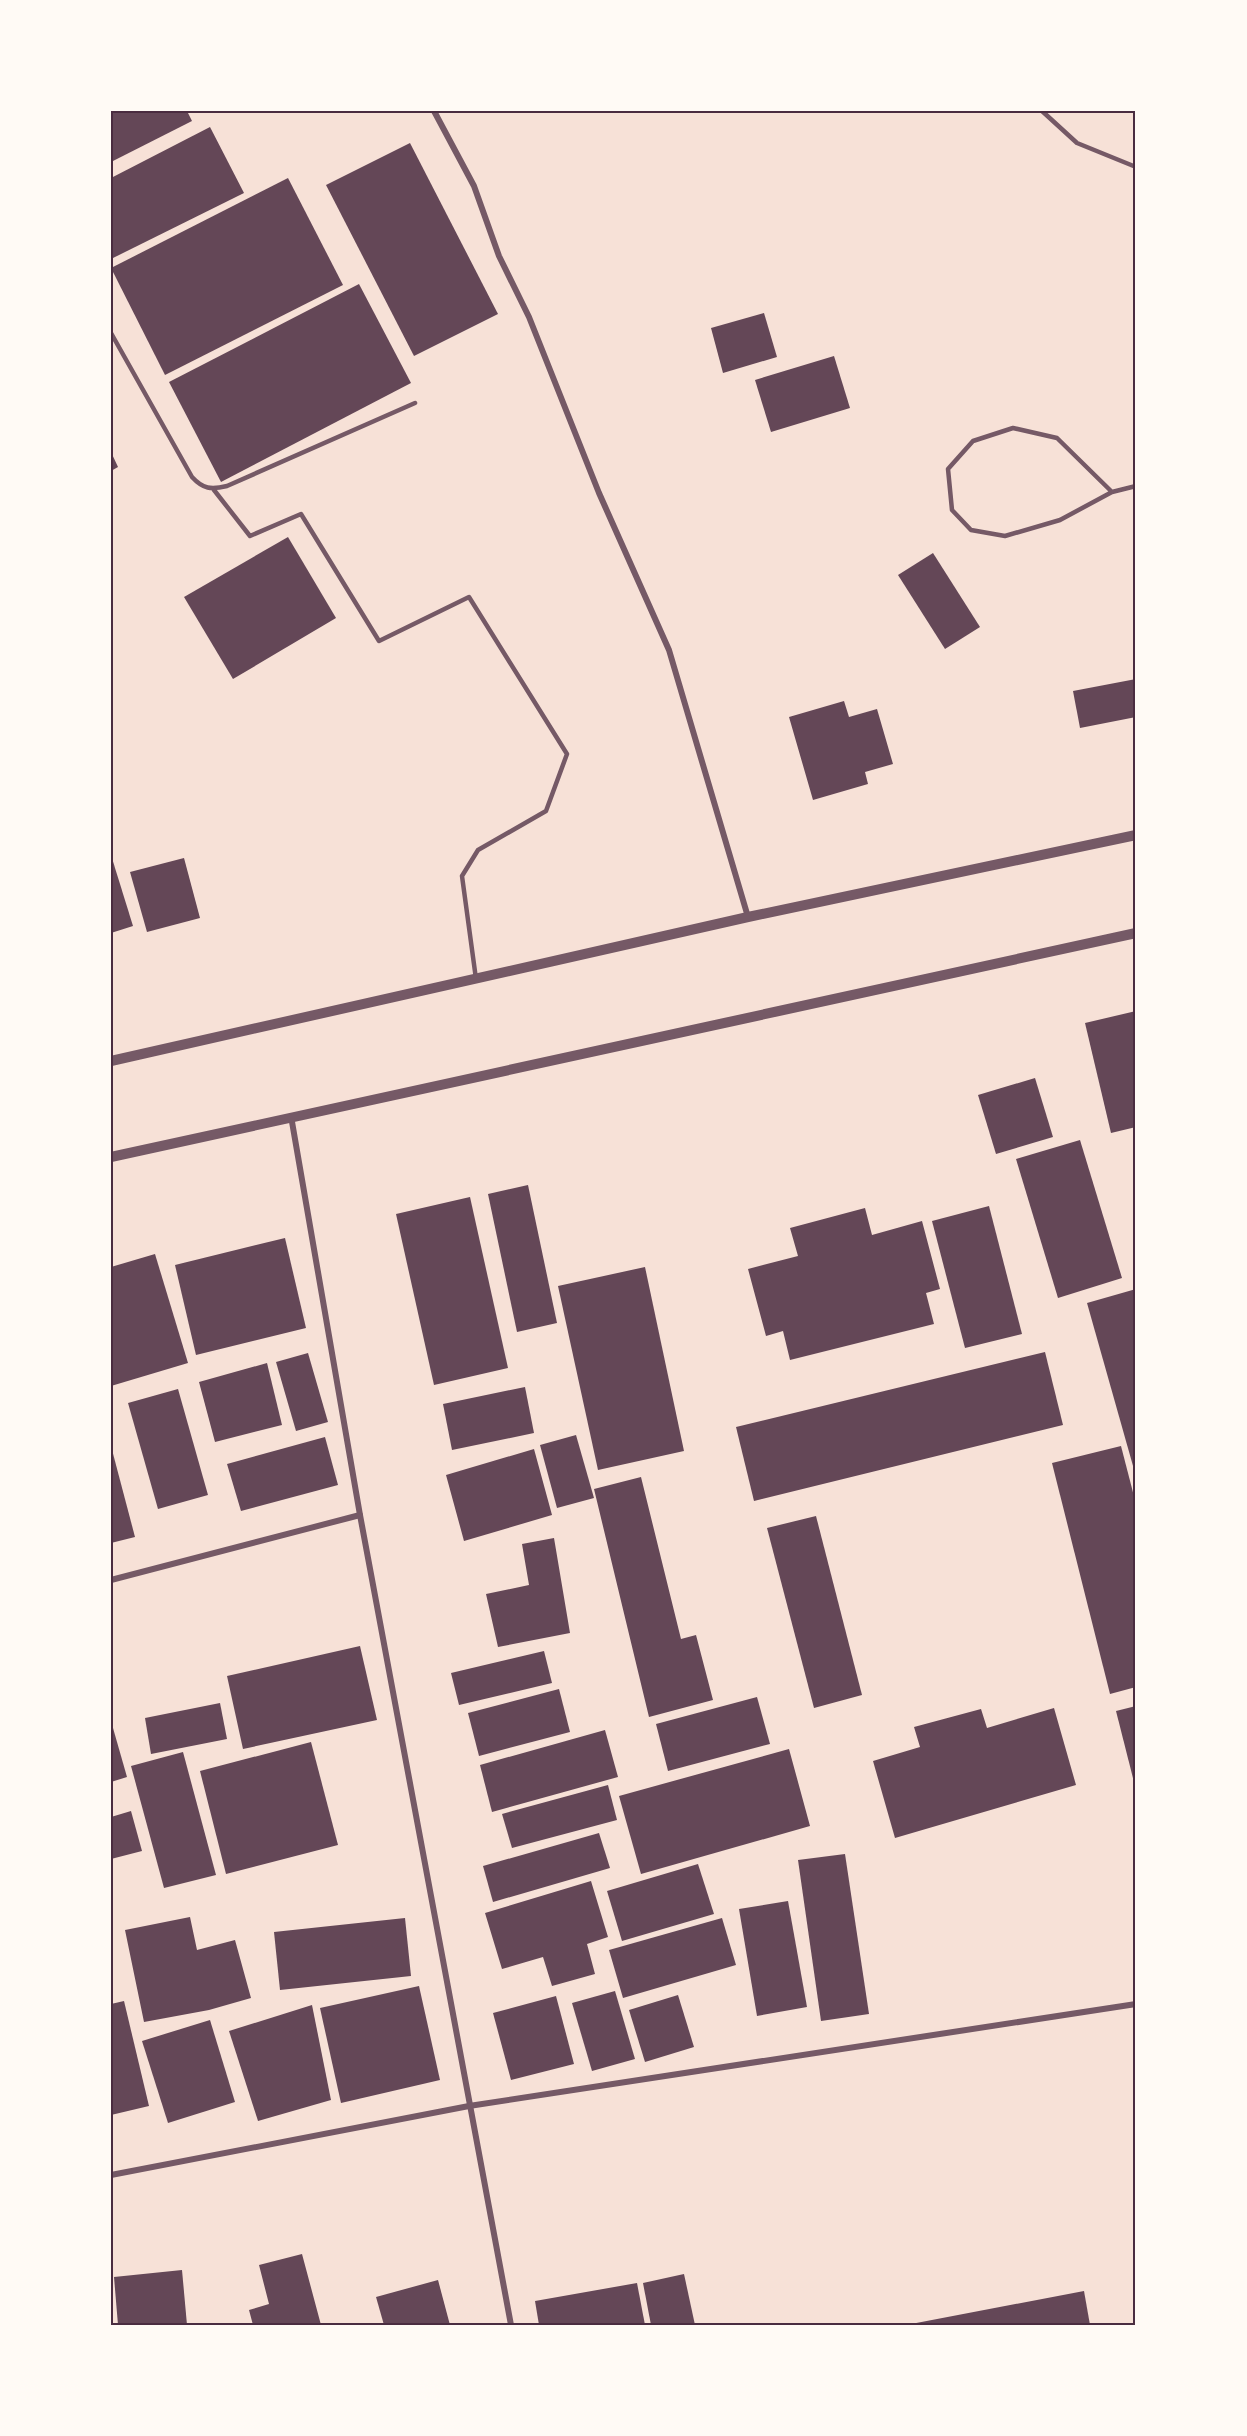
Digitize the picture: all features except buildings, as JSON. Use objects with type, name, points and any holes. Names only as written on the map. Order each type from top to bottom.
[{"type":"street","points":[[434,111],[474,186],[499,256],[529,317],[600,493],[669,650],[748,917]]},
{"type":"street","points":[[111,1060],[748,917],[1136,835]]},
{"type":"street","points":[[111,1157],[1136,933]]},
{"type":"street","points":[[291,1116],[360,1515],[511,2325]]},
{"type":"street","points":[[111,1580],[360,1515]]},
{"type":"street","points":[[111,2175],[469,2106],[1136,2004]]},
{"type":"lane","points":[[1042,111],[1077,142],[1136,166]]},
{"type":"lane","points":[[111,333],[192,477],[201,487],[214,490],[415,403]]},
{"type":"lane","points":[[1112,492],[1057,438],[1013,428],[973,441],[948,469],[952,510],[971,530],[1005,536],[1060,520],[1112,492],[1136,486]]},
{"type":"lane","points":[[214,490],[250,536],[301,514],[379,641],[469,597],[567,754],[546,811],[478,850],[462,876],[476,979]]}]
